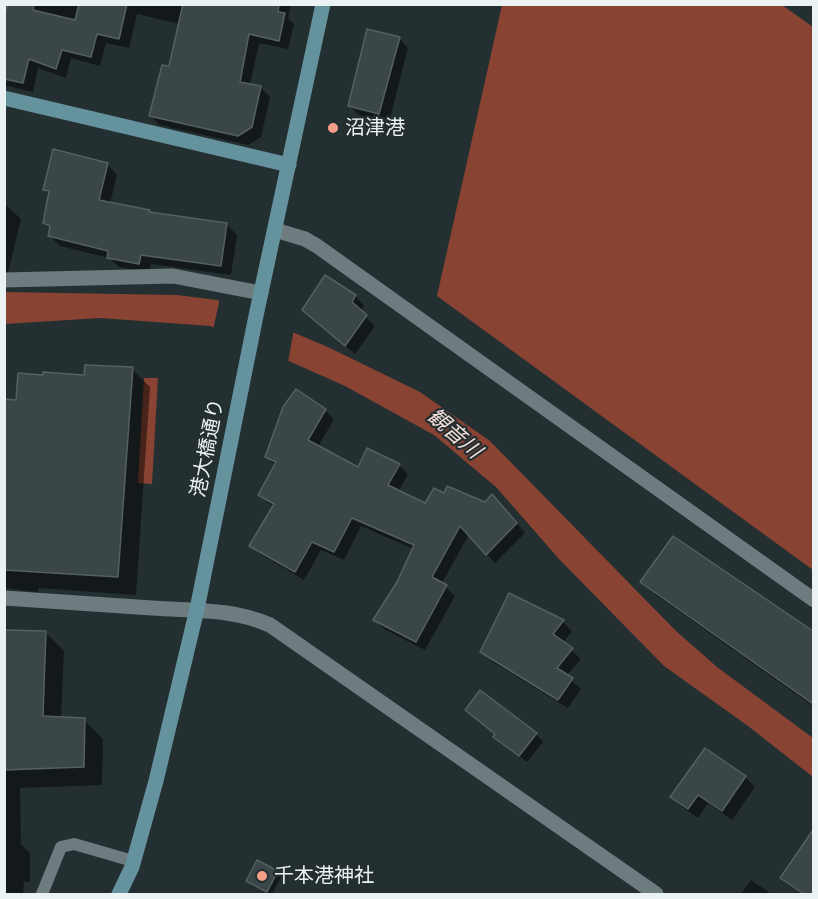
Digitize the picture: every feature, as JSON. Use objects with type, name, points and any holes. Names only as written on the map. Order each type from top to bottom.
[{"type":"street","name":"港大橋通り","points":[[119,894],[133,861],[156,781],[197,609],[257,311],[323,4]]},
{"type":"street","points":[[4,98],[289,165]]},
{"type":"street","points":[[275,230],[305,239],[318,246],[813,600]]},
{"type":"street","points":[[4,280],[173,276],[261,293]]},
{"type":"street","points":[[4,598],[197,609],[250,616],[270,625],[656,894]]},
{"type":"lane","points":[[42,894],[61,847],[74,844],[133,861]]},
{"type":"water","points":[[502,5],[782,5],[813,27],[813,570],[437,296]]},
{"type":"water","name":"観音川","points":[[5,292],[177,295],[217,300],[330,348],[420,392],[490,441],[676,631],[717,667],[813,738],[813,777],[748,726],[664,666],[559,559],[496,487],[434,435],[345,386],[210,326],[100,318],[5,324]]},
{"type":"water","points":[[144,378],[158,378],[152,484],[138,483]]},
{"type":"pier","points":[[220,298],[294,329],[288,362],[213,330]]},
{"type":"building","points":[[8,4],[34,4],[33,10],[75,20],[79,4],[127,4],[119,39],[97,34],[91,57],[62,50],[56,69],[29,59],[23,83],[4,79],[4,15]]},
{"type":"building","points":[[183,4],[279,4],[278,12],[285,13],[279,41],[249,34],[240,82],[261,86],[252,127],[238,136],[149,116],[162,65],[169,66]]},
{"type":"building","points":[[367,29],[400,37],[379,114],[348,106]]},
{"type":"building","points":[[53,149],[108,163],[99,200],[150,210],[149,212],[227,223],[221,266],[141,255],[139,264],[107,258],[108,251],[48,236],[50,226],[43,223],[49,191],[43,190]]},
{"type":"building","points":[[325,275],[356,295],[352,302],[367,315],[345,346],[302,310]]},
{"type":"building","points":[[85,365],[133,367],[118,577],[4,570],[4,399],[16,400],[18,373],[84,375]]},
{"type":"building","points":[[296,389],[326,409],[308,440],[358,467],[367,448],[400,464],[388,485],[425,503],[434,488],[444,493],[447,486],[485,502],[492,494],[517,523],[486,555],[460,526],[432,577],[447,585],[416,642],[373,620],[397,582],[414,545],[352,518],[334,552],[312,542],[295,572],[249,546],[274,504],[258,495],[276,462],[265,457],[283,407]]},
{"type":"building","points":[[673,536],[813,631],[813,704],[640,582]]},
{"type":"building","points":[[509,593],[564,620],[553,634],[573,648],[557,668],[573,678],[558,700],[480,652]]},
{"type":"building","points":[[4,630],[46,631],[43,716],[85,718],[84,767],[4,770]]},
{"type":"building","points":[[480,690],[537,733],[519,756],[493,737],[495,734],[465,710]]},
{"type":"building","points":[[705,748],[746,776],[722,811],[698,795],[688,809],[670,797]]},
{"type":"building","points":[[813,830],[813,894],[804,894],[780,878]]},
{"type":"building","name":"千本港神社","points":[[257,860],[278,871],[267,892],[246,881]]},
{"type":"place","name":"沼津港","points":[[333,128]]},
{"type":"place","name":"千本港神社","points":[[262,876]]}]
